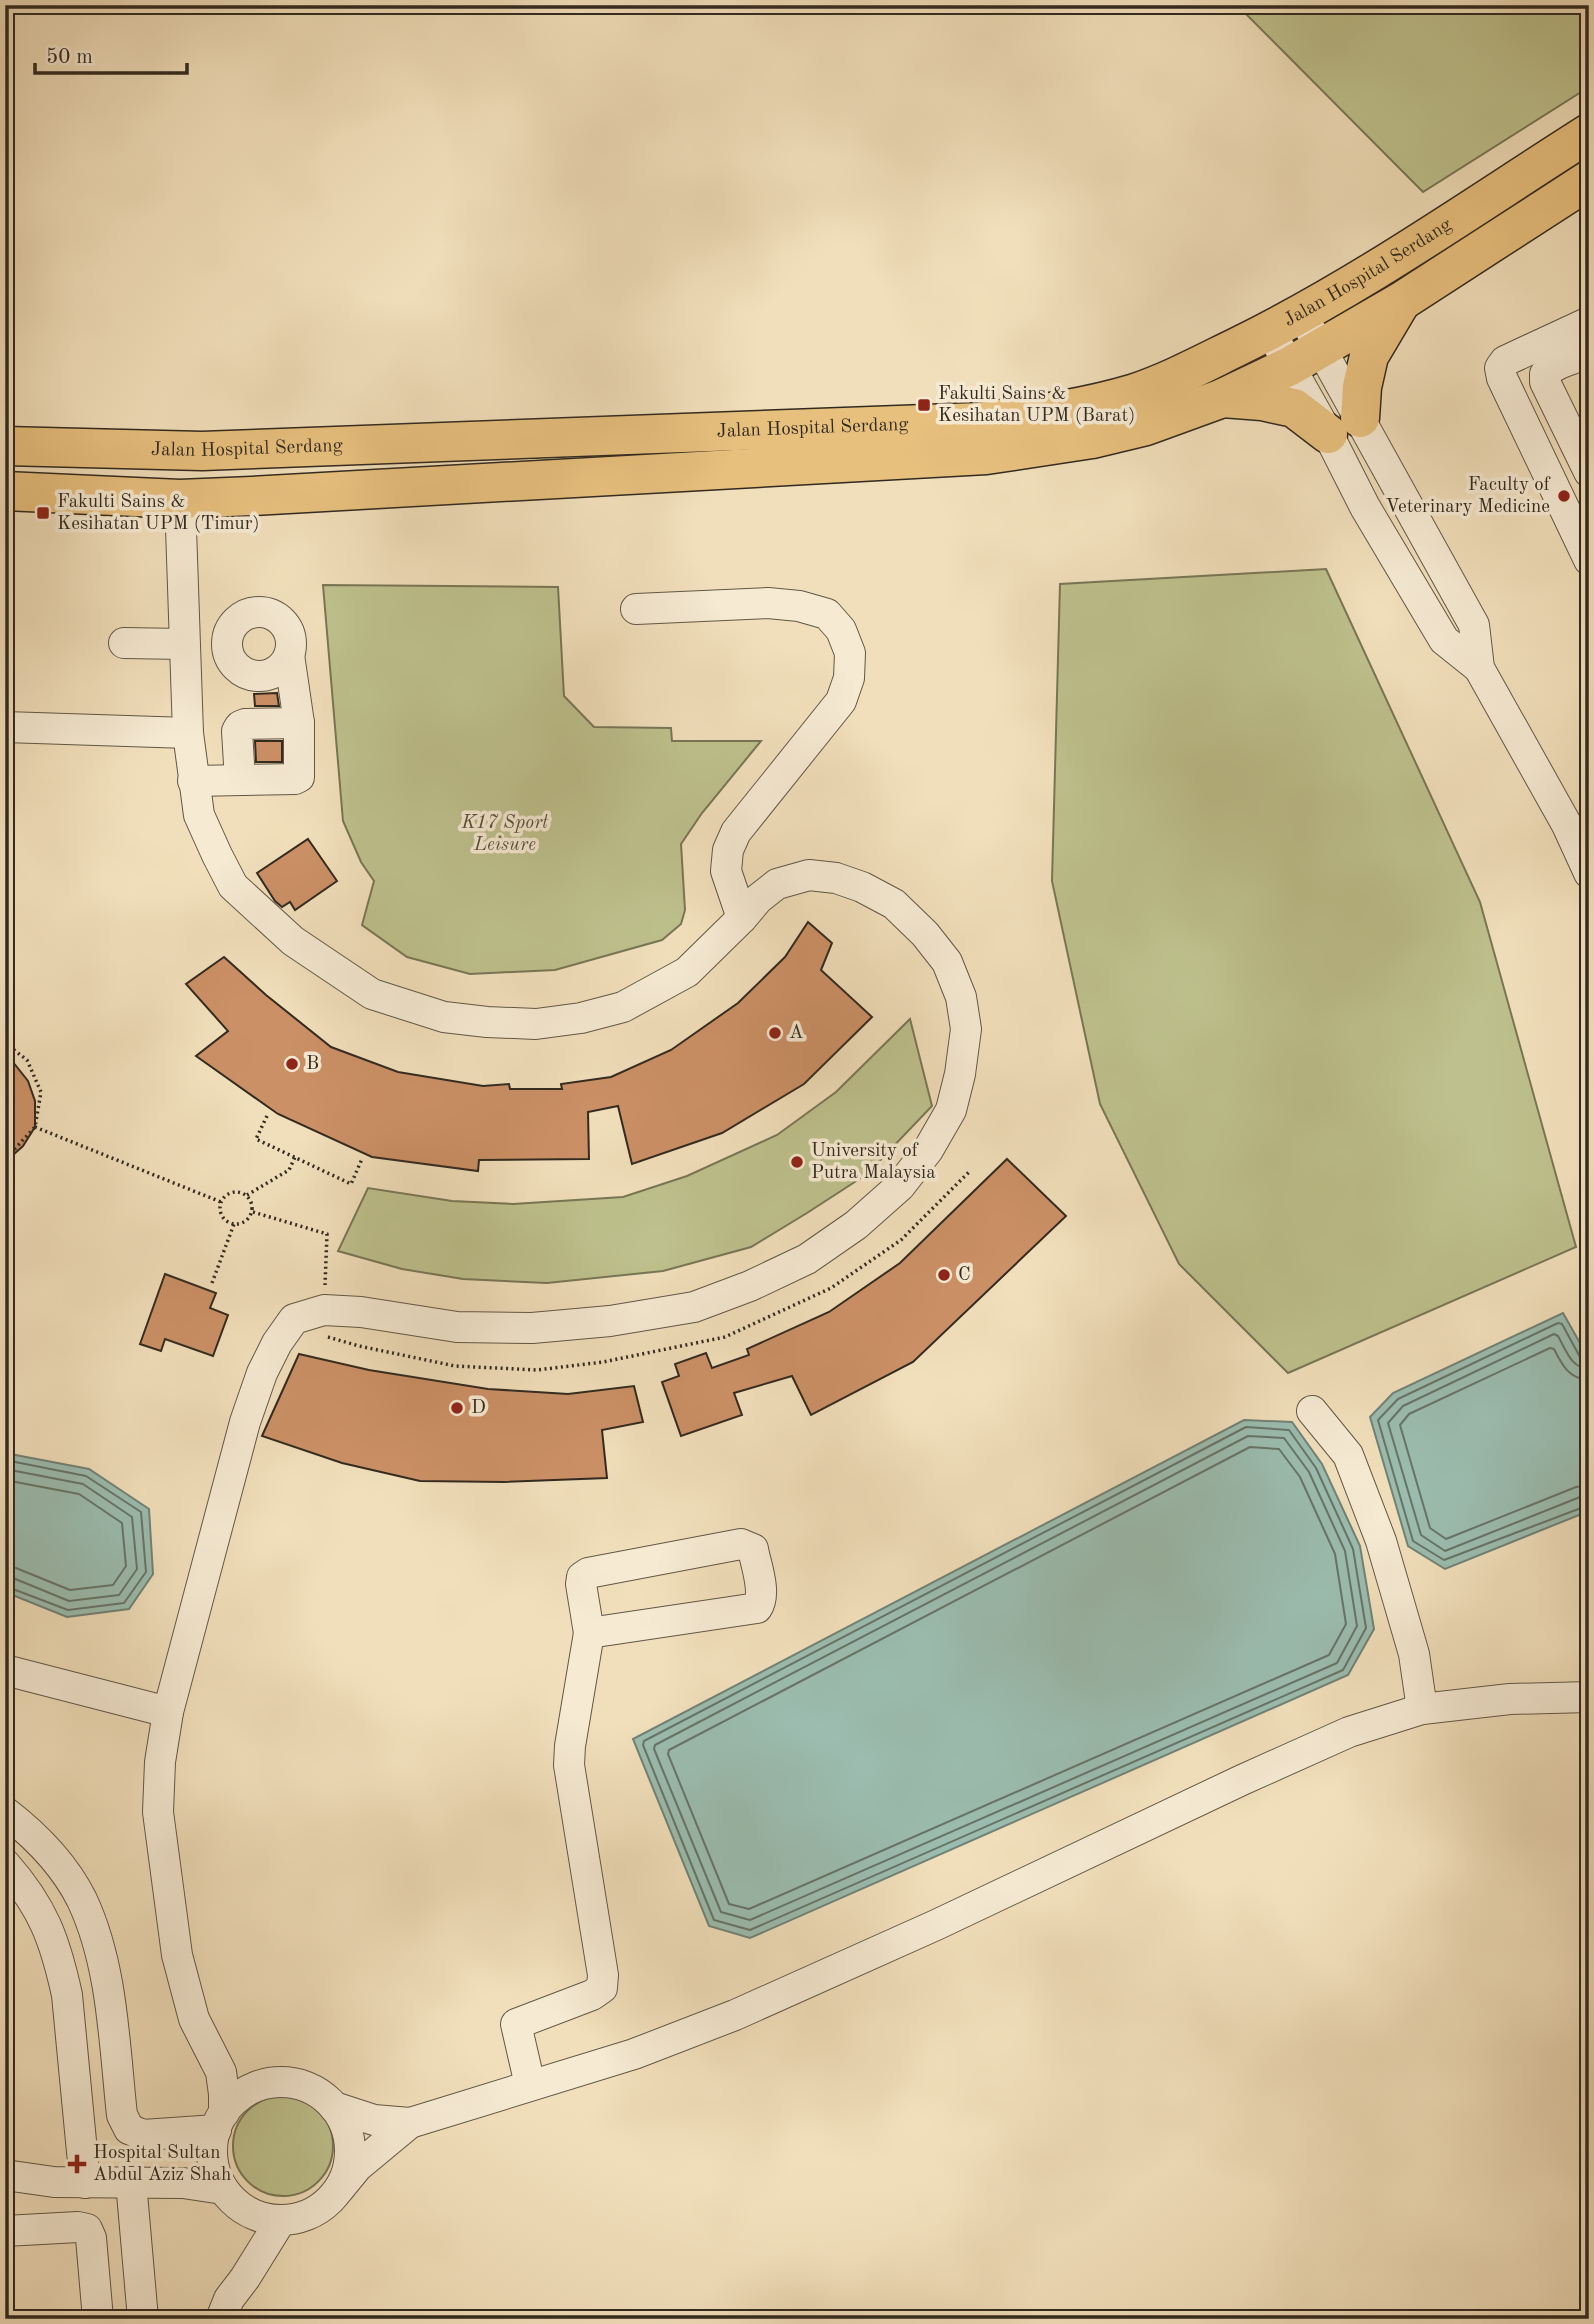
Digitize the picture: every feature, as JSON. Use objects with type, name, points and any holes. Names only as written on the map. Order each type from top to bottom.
[{"type":"main road","name":"Jalan Hospital Serdang","points":[[5,446],[202,451],[980,422],[1086,407],[1135,393],[1181,375],[1285,322],[1357,281],[1589,133]]},
{"type":"main road","name":"Jalan Hospital Serdang","points":[[5,491],[180,499],[986,455],[1092,439],[1133,430],[1223,398],[1305,357],[1402,301],[1589,180]]},
{"type":"main road","points":[[1223,398],[1262,401],[1294,408],[1344,426],[1362,387],[1369,356],[1402,301]]},
{"type":"street","points":[[1285,322],[1344,426],[1365,507],[1444,640],[1479,667],[1578,819],[1589,873]]},
{"type":"street","points":[[1589,322],[1505,361],[1500,368],[1507,389],[1589,560]]},
{"type":"street","points":[[1589,355],[1549,369],[1545,374],[1545,382],[1589,472]]},
{"type":"street","points":[[180,499],[188,733],[200,815],[216,855],[233,886],[293,941],[372,994],[444,1017],[536,1024],[581,1018],[623,1007],[687,972],[777,884],[808,875],[836,878],[862,887],[894,904],[925,934],[947,962],[961,997],[966,1029],[960,1074],[951,1110],[928,1150],[900,1186],[856,1225],[807,1259],[750,1286],[694,1307],[610,1321],[532,1328],[457,1326],[361,1312],[324,1310],[294,1319],[277,1343],[262,1373],[244,1422],[168,1712],[160,1762],[158,1812],[177,1955],[194,2019],[221,2072],[214,2168],[223,2189],[239,2206],[270,2218],[304,2217],[324,2206],[367,2158],[410,2123],[634,2054],[735,2015],[936,1925],[1349,1732],[1422,1709],[1510,1699],[1586,1698]]},
{"type":"street","points":[[636,609],[768,603],[799,606],[827,614],[841,630],[850,653],[849,678],[841,701],[736,832],[728,850],[726,872],[742,918]]},
{"type":"street","points":[[253,612],[265,612],[284,623],[291,644],[284,664],[267,675],[257,676],[238,668],[227,651],[229,631],[234,623],[253,612]]},
{"type":"street","points":[[124,643],[184,635],[234,623]]},
{"type":"street","points":[[193,781],[299,777],[299,723],[289,654]]},
{"type":"street","points":[[240,780],[237,731],[240,726],[299,723]]},
{"type":"street","points":[[5,727],[188,733]]},
{"type":"street","points":[[1312,1411],[1348,1455],[1376,1528],[1414,1654],[1422,1709]]},
{"type":"street","points":[[530,2085],[516,2024],[592,1995],[602,1988],[603,1975],[569,1765],[589,1633],[582,1577],[588,1573],[741,1544],[753,1549],[761,1594],[761,1602],[757,1608],[589,1633]]},
{"type":"street","points":[[5,1670],[168,1712]]},
{"type":"street","points":[[5,1812],[35,1839],[59,1866],[86,1911],[100,1947],[110,2002],[122,2115],[129,2129],[143,2135],[217,2130]]},
{"type":"street","points":[[9,1877],[41,1912],[61,1968],[85,2183]]},
{"type":"street","points":[[221,2072],[238,2082],[256,2087]]},
{"type":"street","points":[[131,2182],[166,2174],[189,2163],[217,2130],[237,2099],[256,2087],[277,2083],[298,2085],[318,2093],[334,2107],[346,2125],[351,2146],[348,2169],[339,2189]]},
{"type":"street","points":[[334,2107],[374,2120],[410,2123]]},
{"type":"street","points":[[5,2175],[54,2182],[183,2183],[223,2189]]},
{"type":"street","points":[[131,2182],[143,2319]]},
{"type":"street","points":[[221,2319],[229,2299],[261,2253],[270,2218]]},
{"type":"street","points":[[5,2231],[78,2227],[87,2229],[91,2238],[98,2319]]},
{"type":"path","points":[[5,1043],[27,1060],[41,1092],[35,1127],[5,1156]]},
{"type":"path","points":[[267,1116],[256,1139],[351,1184],[362,1159]]},
{"type":"path","points":[[35,1127],[221,1202]]},
{"type":"path","points":[[247,1195],[289,1170],[295,1157]]},
{"type":"path","points":[[243,1192],[252,1202],[253,1213],[246,1222],[233,1224],[220,1213],[221,1202],[227,1194],[243,1192]]},
{"type":"path","points":[[253,1213],[327,1234],[324,1310]]},
{"type":"path","points":[[212,1283],[233,1224]]},
{"type":"green space","points":[[1237,5],[1589,5],[1589,87],[1423,192]]},
{"type":"green space","points":[[1326,569],[1480,902],[1576,1247],[1288,1373],[1179,1264],[1100,1104],[1052,881],[1060,584]]},
{"type":"green space","name":"K17 Sport Leisure","points":[[323,585],[558,587],[564,696],[594,727],[671,728],[672,741],[761,741],[702,813],[681,844],[685,910],[681,924],[662,940],[555,970],[470,974],[407,957],[362,925],[374,881],[361,862],[343,821]]},
{"type":"green space","points":[[910,1019],[932,1106],[867,1174],[751,1247],[663,1271],[547,1283],[463,1279],[402,1269],[338,1251],[368,1188],[452,1201],[513,1204],[623,1197],[687,1176],[777,1135],[836,1092]]},
{"type":"green space","points":[[283,2096],[302,2100],[319,2110],[329,2127],[333,2146],[329,2165],[319,2182],[302,2192],[283,2196],[264,2192],[247,2182],[237,2165],[233,2146],[237,2127],[247,2110],[264,2100]]},
{"type":"water","points":[[1563,1313],[1589,1359],[1589,1511],[1445,1569],[1408,1546],[1370,1417],[1393,1393]]},
{"type":"water","points":[[1244,1420],[1292,1422],[1322,1464],[1360,1546],[1374,1629],[1348,1675],[750,1938],[709,1926],[633,1739]]},
{"type":"water","points":[[5,1453],[89,1469],[149,1509],[153,1574],[129,1609],[67,1617],[5,1592]]},
{"type":"building","points":[[277,693],[279,706],[255,706],[254,694]]},
{"type":"building","points":[[255,741],[282,741],[282,762],[256,762]]},
{"type":"building","points":[[308,839],[337,881],[295,910],[290,902],[282,907],[257,873]]},
{"type":"building","points":[[808,922],[832,943],[821,970],[872,1017],[804,1084],[722,1133],[632,1164],[618,1106],[588,1112],[589,1159],[479,1160],[478,1171],[372,1157],[278,1114],[196,1056],[228,1031],[186,984],[224,957],[331,1047],[398,1072],[483,1086],[509,1084],[510,1089],[562,1089],[561,1084],[611,1077],[671,1050],[738,1003],[785,957]]},
{"type":"building","points":[[5,1052],[28,1081],[35,1101],[35,1127],[23,1146],[5,1162]]},
{"type":"building","name":"C","points":[[1007,1159],[1066,1216],[913,1362],[811,1415],[792,1376],[734,1393],[742,1415],[681,1436],[662,1382],[679,1376],[675,1364],[706,1353],[712,1368],[749,1355],[747,1349],[829,1312],[900,1263]]},
{"type":"building","points":[[165,1274],[216,1293],[210,1308],[228,1315],[213,1356],[165,1339],[161,1351],[140,1344]]},
{"type":"building","name":"D","points":[[299,1354],[369,1370],[488,1389],[568,1394],[634,1386],[643,1422],[602,1430],[607,1478],[504,1482],[420,1481],[342,1463],[262,1436]]},
{"type":"place","name":"Fakulti Sains & Kesihatan UPM (Barat)","points":[[924,405]]},
{"type":"place","name":"Faculty of Veterinary Medicine","points":[[1564,496]]},
{"type":"place","name":"Fakulti Sains & Kesihatan UPM (Timur)","points":[[43,513]]},
{"type":"place","name":"A","points":[[775,1033]]},
{"type":"place","name":"B","points":[[292,1064]]},
{"type":"place","name":"University of Putra Malaysia","points":[[797,1162]]},
{"type":"place","name":"C","points":[[944,1275]]},
{"type":"place","name":"D","points":[[457,1408]]},
{"type":"place","name":"Hospital Sultan Abdul Aziz Shah","points":[[77,2164]]}]
